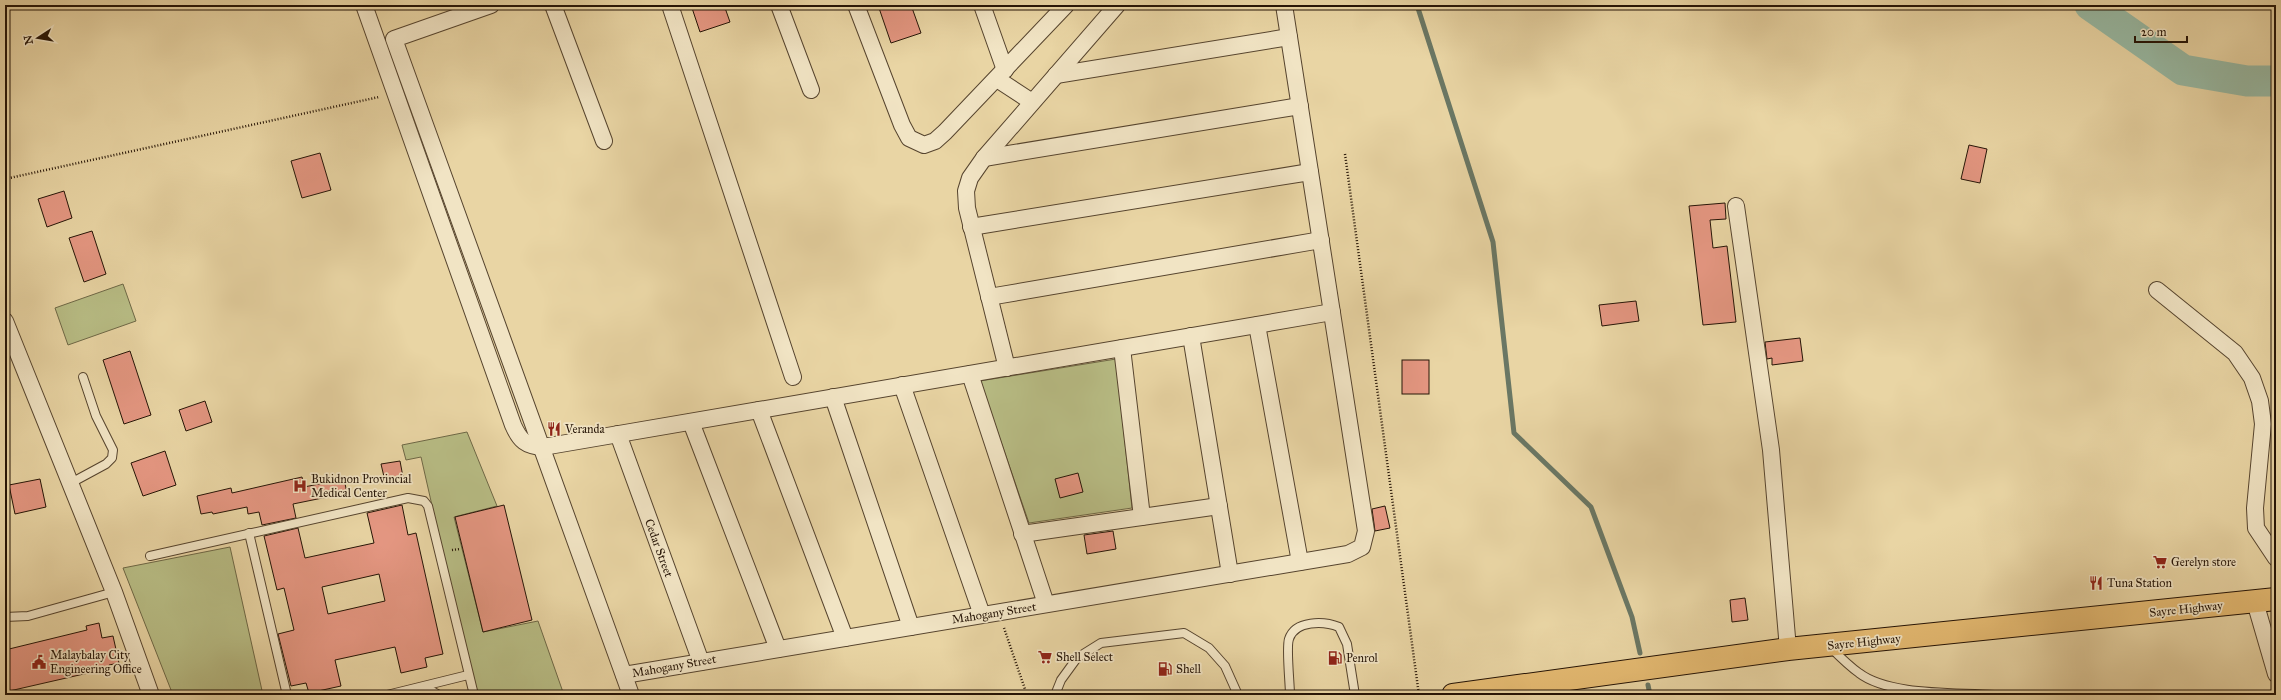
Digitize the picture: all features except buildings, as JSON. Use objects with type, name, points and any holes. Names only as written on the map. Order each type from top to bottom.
[{"type":"highway","name":"Sayre Highway","points":[[1453,695],[1788,649],[2266,600]]},
{"type":"street","points":[[364,5],[513,425],[519,438],[525,444],[543,447],[1332,312],[1284,5]]},
{"type":"street","points":[[490,5],[394,39],[543,447],[631,695]]},
{"type":"street","points":[[553,5],[604,141]]},
{"type":"street","points":[[670,5],[793,378]]},
{"type":"street","points":[[779,5],[811,90]]},
{"type":"street","points":[[856,5],[902,125],[909,138],[924,145],[930,144],[940,137],[1001,75],[1064,6]]},
{"type":"street","points":[[982,5],[1001,75],[1032,102]]},
{"type":"street","points":[[1007,368],[971,227],[966,191],[970,178],[984,158],[1117,5]]},
{"type":"street","points":[[1056,75],[1289,37]]},
{"type":"street","points":[[984,158],[1300,106]]},
{"type":"street","points":[[971,227],[1310,172]]},
{"type":"street","points":[[1736,206],[1771,450],[1788,649]]},
{"type":"street","points":[[989,297],[1321,240]]},
{"type":"street","points":[[2157,290],[2235,353],[2252,378],[2260,401],[2263,424],[2255,508],[2256,528],[2276,558]]},
{"type":"street","name":"Mahogany Street","points":[[624,675],[1348,554],[1362,547],[1366,531],[1332,312]]},
{"type":"street","points":[[5,321],[114,592],[151,695]]},
{"type":"street","points":[[1257,325],[1300,562]]},
{"type":"street","points":[[1191,336],[1230,574]]},
{"type":"street","points":[[1122,348],[1142,517]]},
{"type":"street","points":[[970,374],[1046,604]]},
{"type":"street","points":[[902,385],[982,615]]},
{"type":"street","points":[[833,397],[911,627]]},
{"type":"street","points":[[759,410],[845,638]]},
{"type":"street","points":[[691,422],[778,649]]},
{"type":"street","name":"Cedar Street","points":[[618,434],[701,662]]},
{"type":"street","points":[[1022,534],[1219,506]]},
{"type":"street","points":[[2266,600],[2276,674]]},
{"type":"lane","points":[[70,484],[106,464],[112,458],[113,450],[96,416],[83,377]]},
{"type":"lane","points":[[150,556],[408,498],[424,502],[428,506],[474,695]]},
{"type":"lane","points":[[249,533],[287,695]]},
{"type":"lane","points":[[5,617],[28,616],[114,592]]},
{"type":"lane","points":[[1290,695],[1289,639],[1297,628],[1308,624],[1329,623],[1339,627],[1347,644],[1356,695]]},
{"type":"lane","points":[[1054,695],[1061,680],[1077,658],[1101,643],[1184,633],[1209,648],[1225,666],[1238,695]]},
{"type":"lane","points":[[1828,645],[1859,674],[1882,685],[1908,690],[1994,695]]},
{"type":"lane","points":[[387,695],[425,687],[468,674]]},
{"type":"lane","points":[[425,687],[439,695]]},
{"type":"path","points":[[5,179],[395,93]]},
{"type":"path","points":[[1345,154],[1418,695]]},
{"type":"path","points":[[999,612],[1027,695]]},
{"type":"green space","points":[[123,284],[136,321],[68,345],[55,308]]},
{"type":"green space","points":[[1116,359],[1132,508],[1029,523],[980,381]]},
{"type":"green space","points":[[467,432],[497,506],[454,517],[483,632],[538,621],[564,695],[475,695],[421,457],[406,460],[402,445]]},
{"type":"green space","points":[[230,547],[263,695],[173,695],[123,568]]},
{"type":"waterway","points":[[1417,5],[1493,242],[1514,433],[1591,507],[1632,617],[1640,653]]},
{"type":"waterway","points":[[2090,5],[2183,70],[2247,81],[2276,81]]},
{"type":"waterway","points":[[1648,685],[1650,695]]},
{"type":"place","name":"Veranda","points":[[554,429]]},
{"type":"place","name":"Bukidnon Provincial Medical Center","points":[[300,486]]},
{"type":"place","name":"Gerelyn store","points":[[2160,562]]},
{"type":"place","name":"Tuna Station","points":[[2096,583]]},
{"type":"place","name":"Shell Select","points":[[1045,657]]},
{"type":"place","name":"Penrol","points":[[1335,658]]},
{"type":"place","name":"Malaybalay City Engineering Office","points":[[39,662]]},
{"type":"place","name":"Shell","points":[[1165,669]]}]
